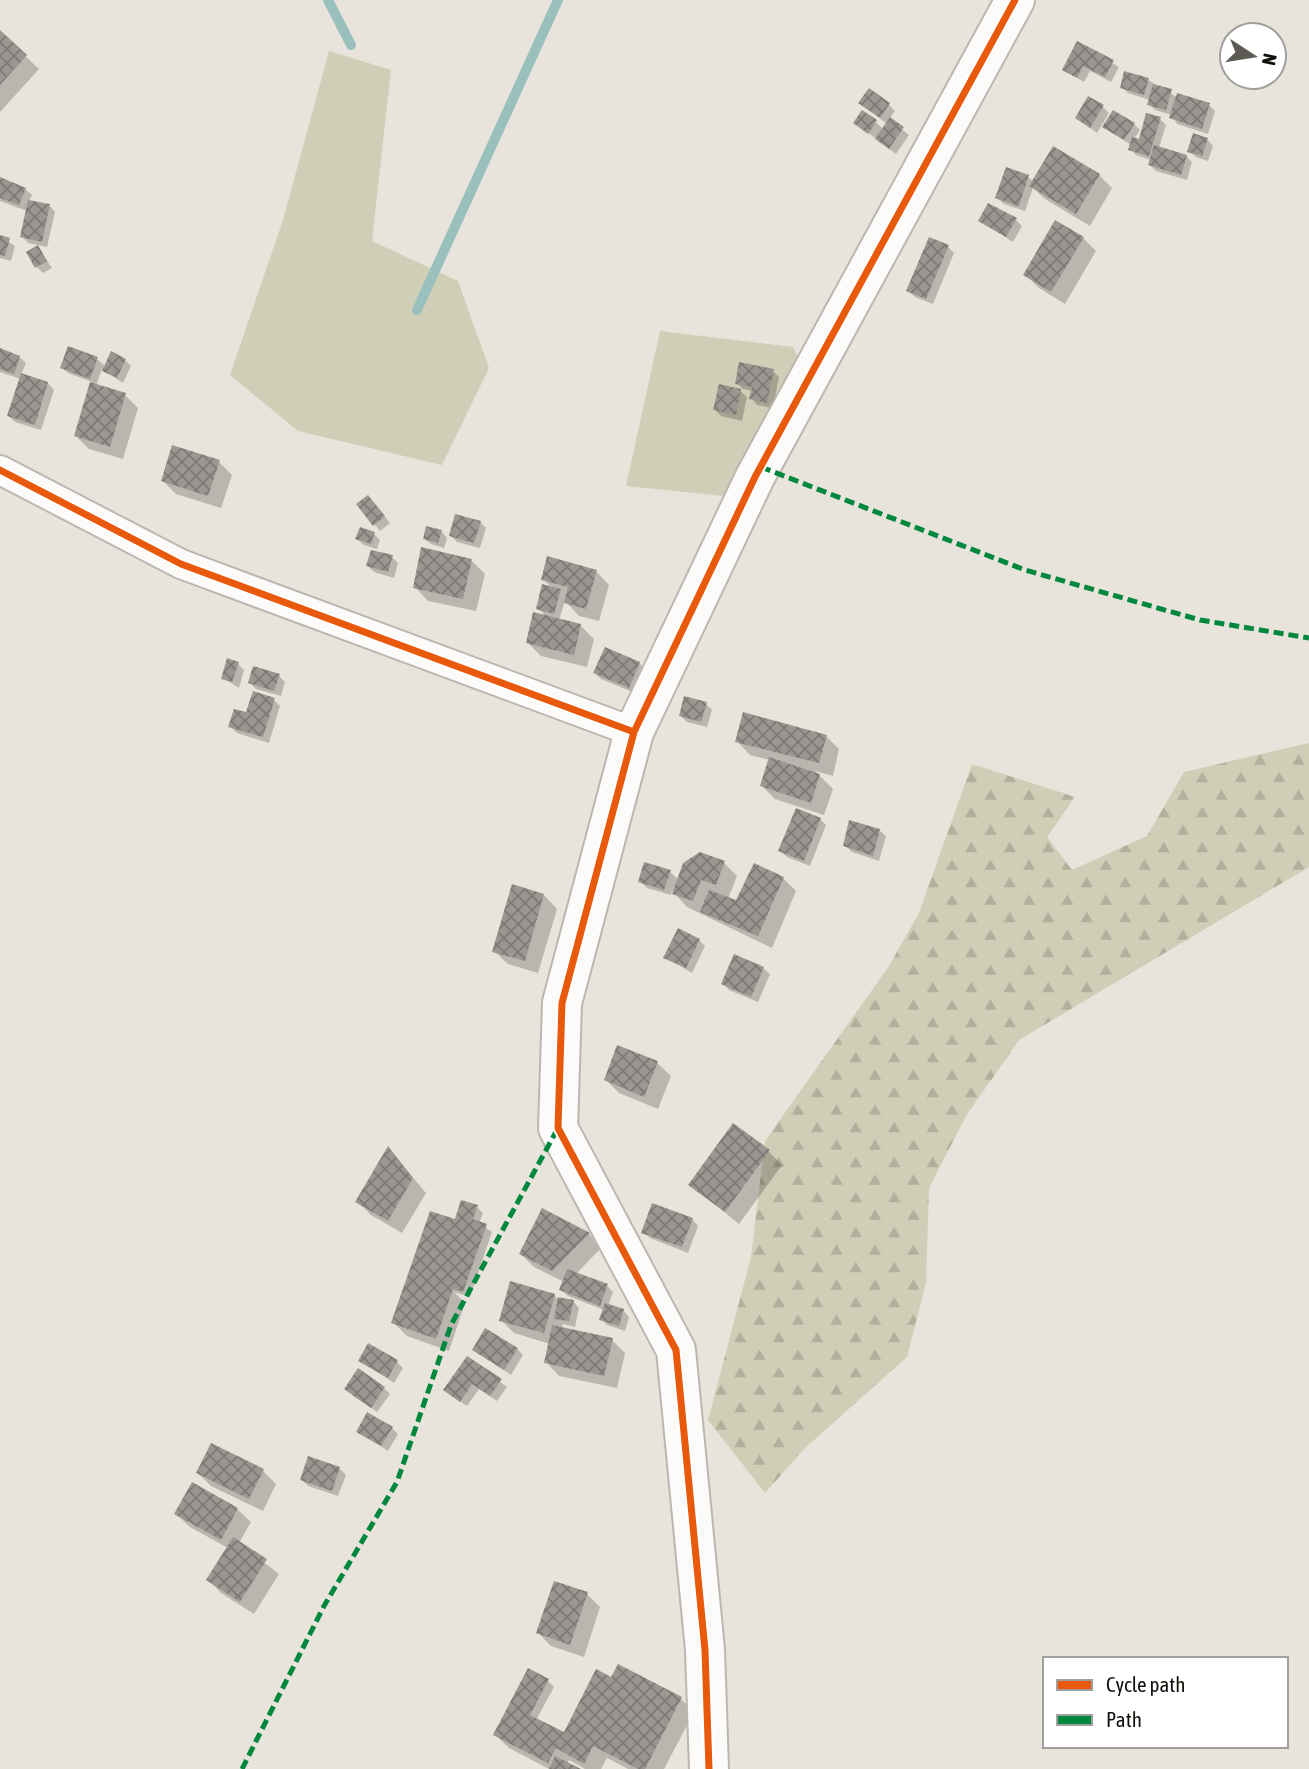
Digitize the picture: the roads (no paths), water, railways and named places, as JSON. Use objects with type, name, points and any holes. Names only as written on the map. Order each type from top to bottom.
[{"type":"street","points":[[709,1769],[705,1650],[676,1350],[558,1128],[562,1003],[634,732],[755,477],[1015,0]]},
{"type":"street","points":[[0,470],[181,564],[634,732]]},
{"type":"waterway","points":[[328,0],[351,45]]},
{"type":"waterway","points":[[417,310],[558,0]]}]
